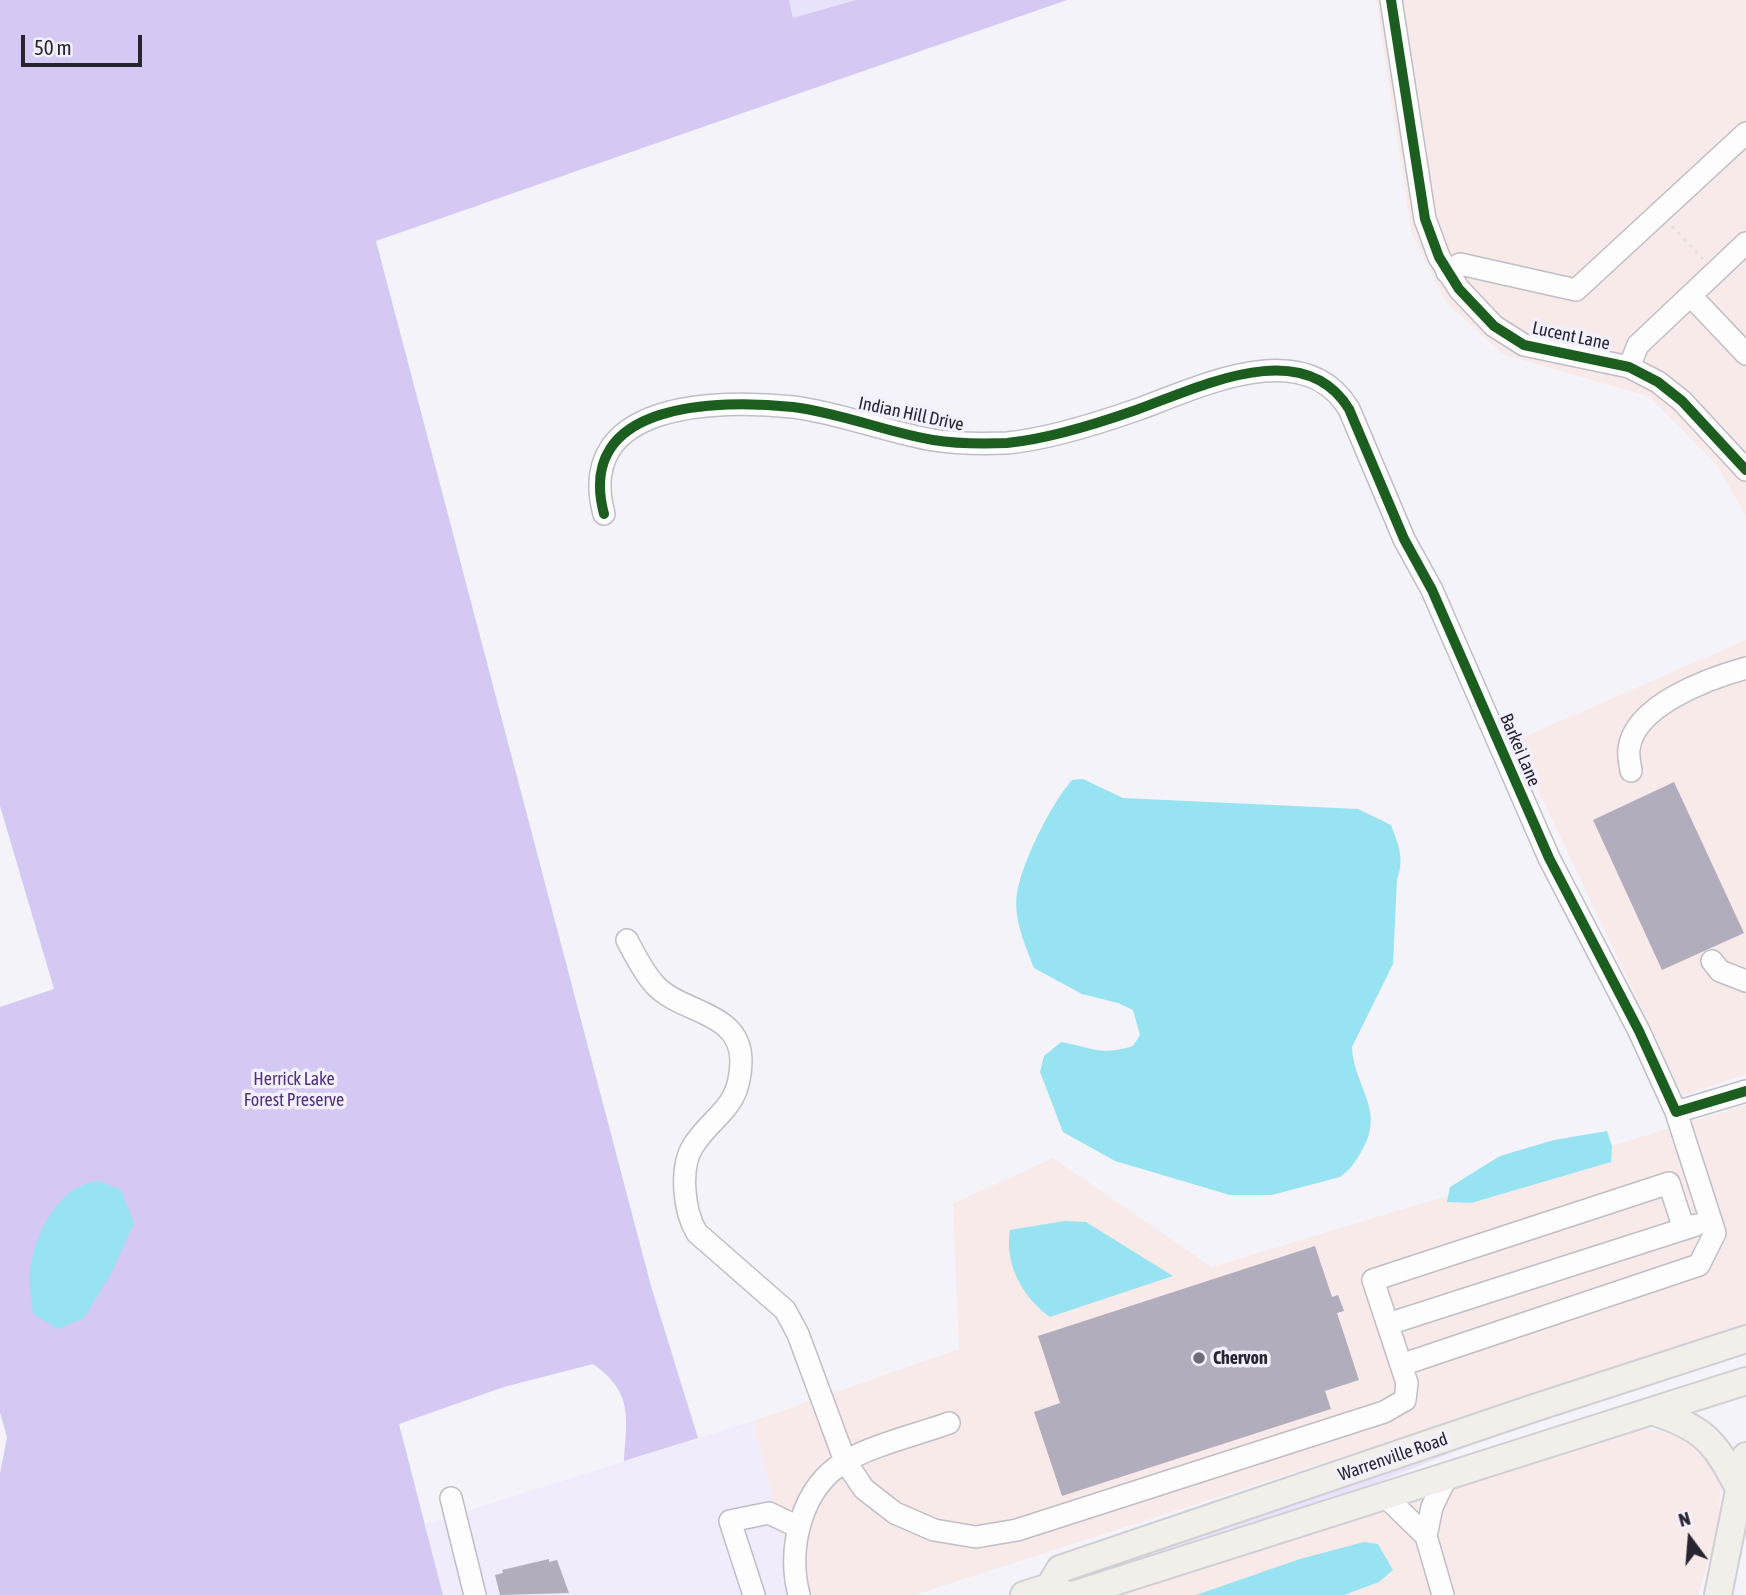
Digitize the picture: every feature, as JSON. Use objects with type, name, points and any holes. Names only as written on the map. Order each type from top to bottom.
[{"type":"main road","name":"Warrenville Road","points":[[1054,1593],[1060,1570],[1534,1408],[1746,1339]]},
{"type":"main road","name":"Warrenville Road","points":[[1054,1593],[1386,1497],[1746,1381]]},
{"type":"main road","points":[[1651,1411],[1692,1426],[1709,1438],[1723,1455],[1739,1489]]},
{"type":"main road","points":[[1718,1595],[1746,1456]]},
{"type":"street","name":"Lucent Lane","points":[[1391,0],[1425,219],[1447,272],[1476,309],[1518,342],[1629,367],[1668,389],[1746,470]]},
{"type":"street","points":[[1447,272],[1460,264],[1576,290],[1746,133]]},
{"type":"street","points":[[1629,367],[1638,345],[1746,243]]},
{"type":"street","points":[[1691,296],[1746,354]]},
{"type":"street","name":"Indian Hill Drive","points":[[604,514],[598,481],[604,454],[611,444],[640,422],[684,410],[724,406],[795,408],[949,443],[1008,443],[1106,419],[1233,376],[1276,371]]},
{"type":"street","name":"Barkei Lane","points":[[1276,371],[1295,373],[1324,382],[1341,397],[1349,409],[1404,539],[1432,590],[1549,858],[1639,1031],[1675,1112],[1711,1221]]},
{"type":"street","points":[[1631,771],[1629,748],[1634,736],[1656,709],[1671,696],[1746,668]]},
{"type":"street","points":[[627,940],[655,986],[675,1000],[724,1023],[737,1040],[740,1072],[734,1101],[692,1148],[684,1193],[687,1211],[697,1233],[785,1310],[798,1334],[845,1461],[864,1489],[895,1513],[934,1530],[976,1537],[1017,1530],[1384,1412],[1405,1400],[1407,1383],[1373,1280],[1669,1183],[1684,1229]]},
{"type":"street","points":[[1712,961],[1720,971],[1746,981]]},
{"type":"street","points":[[1675,1112],[1746,1091]]},
{"type":"street","points":[[1388,1324],[1711,1221],[1715,1233],[1699,1265],[1401,1365]]},
{"type":"street","points":[[799,1595],[793,1549],[798,1527],[811,1499],[845,1461],[949,1423]]},
{"type":"street","points":[[1443,1595],[1426,1536],[1432,1507],[1446,1478]]},
{"type":"street","points":[[451,1497],[475,1595]]},
{"type":"street","points":[[1386,1497],[1426,1536]]},
{"type":"street","points":[[754,1595],[730,1521],[769,1513],[798,1527]]},
{"type":"path","points":[[1670,223],[1703,259]]},
{"type":"shaded area","points":[[789,0],[857,0],[793,19]]},
{"type":"shaded area","points":[[1376,0],[1746,0],[1746,516],[1717,465],[1650,397],[1502,354],[1446,302],[1412,234]]},
{"type":"shaded area","points":[[1746,640],[1746,1074],[1683,1096],[1515,741]]},
{"type":"shaded area","points":[[1746,1105],[1746,1326],[915,1595],[797,1595],[753,1421],[959,1349],[953,1204],[1053,1158],[1212,1267]]},
{"type":"shaded area","points":[[753,1421],[797,1595],[443,1595],[425,1524]]},
{"type":"shaded area","points":[[1514,1428],[1293,1516],[1065,1588],[1063,1584],[1134,1556]]},
{"type":"shaded area","points":[[1643,1428],[1699,1440],[1721,1476],[1718,1531],[1698,1595],[1110,1595]]},
{"type":"green space","name":"Herrick Lake Forest Preserve","points":[[0,0],[789,0],[793,18],[856,0],[1067,0],[376,241],[651,1286],[698,1438],[624,1461],[625,1406],[615,1385],[593,1364],[504,1387],[399,1424],[443,1595],[0,1595],[0,1473],[7,1438],[0,1412],[0,1007],[54,989],[0,806]]},
{"type":"water","points":[[1083,779],[1123,798],[1358,809],[1391,825],[1400,858],[1393,964],[1352,1047],[1371,1124],[1361,1152],[1347,1172],[1340,1177],[1272,1195],[1230,1195],[1115,1161],[1063,1132],[1040,1072],[1044,1056],[1061,1042],[1097,1050],[1112,1050],[1133,1046],[1140,1035],[1133,1010],[1118,1003],[1082,994],[1034,968],[1018,922],[1017,893],[1031,850],[1064,790],[1072,780]]},
{"type":"water","points":[[1607,1131],[1612,1146],[1611,1162],[1471,1203],[1447,1202],[1450,1187],[1500,1156],[1554,1140]]},
{"type":"water","points":[[99,1181],[121,1190],[134,1223],[112,1272],[84,1318],[58,1329],[33,1314],[30,1272],[35,1246],[47,1220],[64,1198],[86,1184]]},
{"type":"water","points":[[1064,1221],[1086,1222],[1173,1276],[1050,1317],[1032,1300],[1018,1279],[1010,1255],[1010,1230]]},
{"type":"water","points":[[1364,1542],[1378,1544],[1393,1570],[1379,1582],[1344,1595],[1196,1595],[1300,1559]]},
{"type":"building","points":[[1674,782],[1744,933],[1662,970],[1593,820]]},
{"type":"building","name":"Chervon","points":[[1315,1246],[1332,1297],[1338,1295],[1344,1311],[1337,1313],[1359,1380],[1325,1391],[1331,1409],[1062,1496],[1034,1412],[1060,1403],[1038,1336]]},
{"type":"building","points":[[549,1559],[549,1562],[557,1560],[569,1593],[500,1595],[495,1575],[503,1573],[502,1570]]},
{"type":"cycle path","points":[[1391,0],[1425,219],[1439,257],[1459,289],[1494,326],[1524,345],[1629,367],[1658,382],[1682,401],[1746,470]]},
{"type":"cycle path","points":[[604,514],[600,477],[610,448],[631,428],[659,415],[692,408],[728,404],[793,407],[933,440],[1007,443],[1072,430],[1219,380],[1249,373],[1278,371],[1305,374],[1329,387],[1349,409],[1404,539],[1432,590],[1549,858],[1639,1031],[1676,1112],[1746,1091]]},
{"type":"place","name":"Chervon","points":[[1199,1358]]}]
